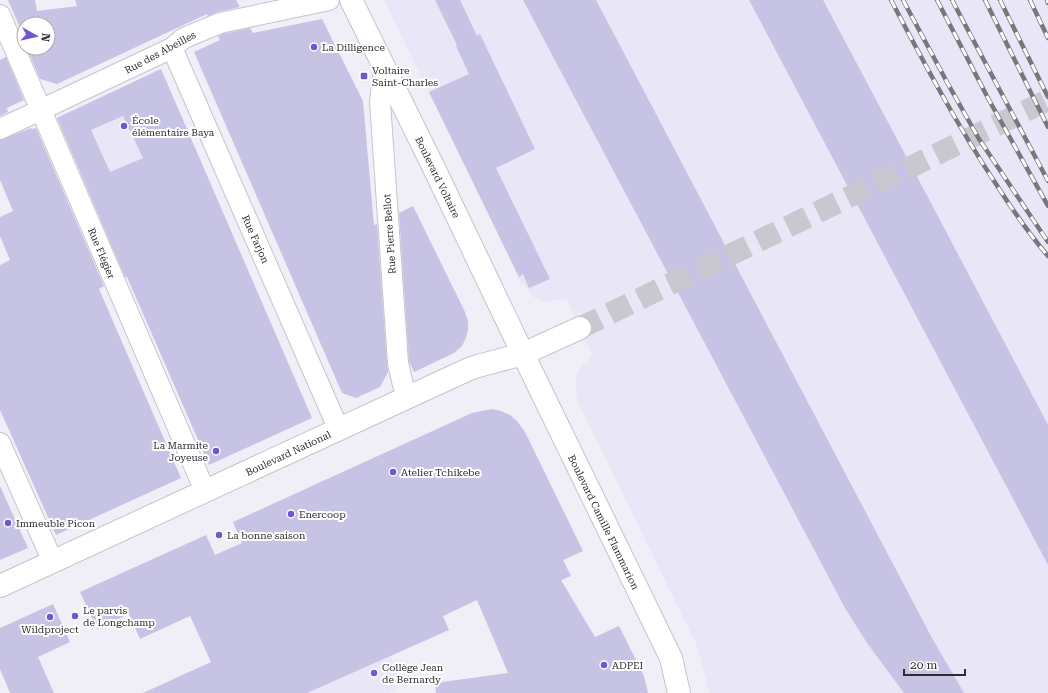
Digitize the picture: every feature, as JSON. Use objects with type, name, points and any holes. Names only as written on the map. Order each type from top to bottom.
[{"type":"main road","name":"Boulevard Voltaire","points":[[351,0],[432,164],[522,354]]},
{"type":"main road","name":"Boulevard National","points":[[0,586],[478,366],[522,354],[580,328]]},
{"type":"main road","name":"Boulevard Camille Flammarion","points":[[522,354],[671,658],[679,693]]},
{"type":"street","name":"Rue des Abeilles","points":[[0,129],[172,48],[184,38],[220,23],[330,0]]},
{"type":"street","name":"Rue Flégier","points":[[0,15],[205,491]]},
{"type":"street","name":"Rue Farjon","points":[[172,48],[339,430]]},
{"type":"street","name":"Rue Pierre Bellot","points":[[384,69],[380,102],[398,363],[403,385],[409,397]]},
{"type":"street","points":[[0,443],[53,562]]},
{"type":"shaded area","points":[[384,0],[1048,0],[1048,693],[709,693],[697,646],[577,400],[578,399],[575,394],[577,392],[575,381],[578,372],[582,365],[593,356],[566,298],[547,302],[539,300],[532,296],[523,283],[521,285]]},
{"type":"shaded area","name":"École élémentaire Baya","points":[[161,69],[190,136],[87,184],[58,117]]},
{"type":"shaded area","name":"Collège Jean de Bernardy","points":[[390,656],[403,685],[388,693],[307,693]]},
{"type":"building","points":[[8,0],[35,0],[37,11],[77,6],[75,0],[236,0],[240,7],[217,12],[208,16],[207,14],[57,84],[40,79],[30,56],[56,56],[56,16],[16,16],[16,18]]},
{"type":"building","points":[[435,0],[460,0],[477,36],[480,34],[535,149],[496,168],[550,279],[529,288],[523,274],[519,277],[429,92],[469,74],[456,46],[457,45]]},
{"type":"building","points":[[523,0],[596,0],[932,638],[964,693],[904,693],[867,643],[845,608]]},
{"type":"building","points":[[749,0],[823,0],[922,186],[1048,425],[1048,565]]},
{"type":"building","points":[[322,19],[363,101],[374,225],[377,224],[388,372],[380,387],[356,398],[342,393],[194,52],[220,40],[218,36],[223,34],[250,28],[253,33]]},
{"type":"building","points":[[6,57],[24,100],[7,108],[8,112],[0,116],[0,60]]},
{"type":"building","points":[[161,69],[312,418],[209,465],[127,277],[125,277],[57,118]],"holes":[[[123,116],[143,158],[110,172],[91,130]]]},
{"type":"building","points":[[31,128],[36,128],[104,286],[99,289],[181,478],[56,535],[0,410],[0,265],[10,260],[0,236],[0,217],[13,211],[0,180],[0,140]]},
{"type":"building","points":[[413,206],[468,321],[468,330],[462,346],[454,353],[414,372],[409,361],[399,213]]},
{"type":"building","points":[[492,409],[510,415],[517,421],[525,432],[583,551],[563,560],[571,576],[561,580],[595,637],[619,626],[644,676],[648,693],[436,693],[435,683],[508,673],[477,600],[443,616],[449,630],[307,693],[143,693],[211,662],[190,616],[140,639],[129,614],[97,629],[80,592],[206,535],[215,555],[242,543],[233,522],[472,413]]},
{"type":"building","name":"Immeuble Picon","points":[[0,486],[28,548],[0,560]]},
{"type":"building","points":[[53,604],[70,642],[38,657],[54,693],[10,693],[0,669],[0,628]]},
{"type":"tunnel","points":[[580,328],[1048,100]]},
{"type":"railway","points":[[891,0],[928,70],[982,162],[1014,212],[1048,256]]},
{"type":"railway","points":[[903,0],[979,139],[1048,242]]},
{"type":"railway","points":[[937,0],[989,100],[1048,206]]},
{"type":"railway","points":[[952,0],[1048,181]]},
{"type":"railway","points":[[985,0],[1048,127]]},
{"type":"railway","points":[[1000,0],[1048,97]]},
{"type":"railway","points":[[1030,0],[1048,38]]},
{"type":"place","name":"La Dilligence","points":[[314,47]]},
{"type":"place","name":"Voltaire Saint-Charles","points":[[364,76]]},
{"type":"place","name":"École élémentaire Baya","points":[[124,126]]},
{"type":"place","name":"La Marmite Joyeuse","points":[[216,451]]},
{"type":"place","name":"Atelier Tchikebe","points":[[393,472]]},
{"type":"place","name":"Enercoop","points":[[291,514]]},
{"type":"place","name":"Immeuble Picon","points":[[8,523]]},
{"type":"place","name":"La bonne saison","points":[[219,535]]},
{"type":"place","name":"Le parvis de Longchamp","points":[[75,616]]},
{"type":"place","name":"Wildproject","points":[[50,617]]},
{"type":"place","name":"ADPEI","points":[[604,665]]},
{"type":"place","name":"Collège Jean de Bernardy","points":[[374,673]]}]
